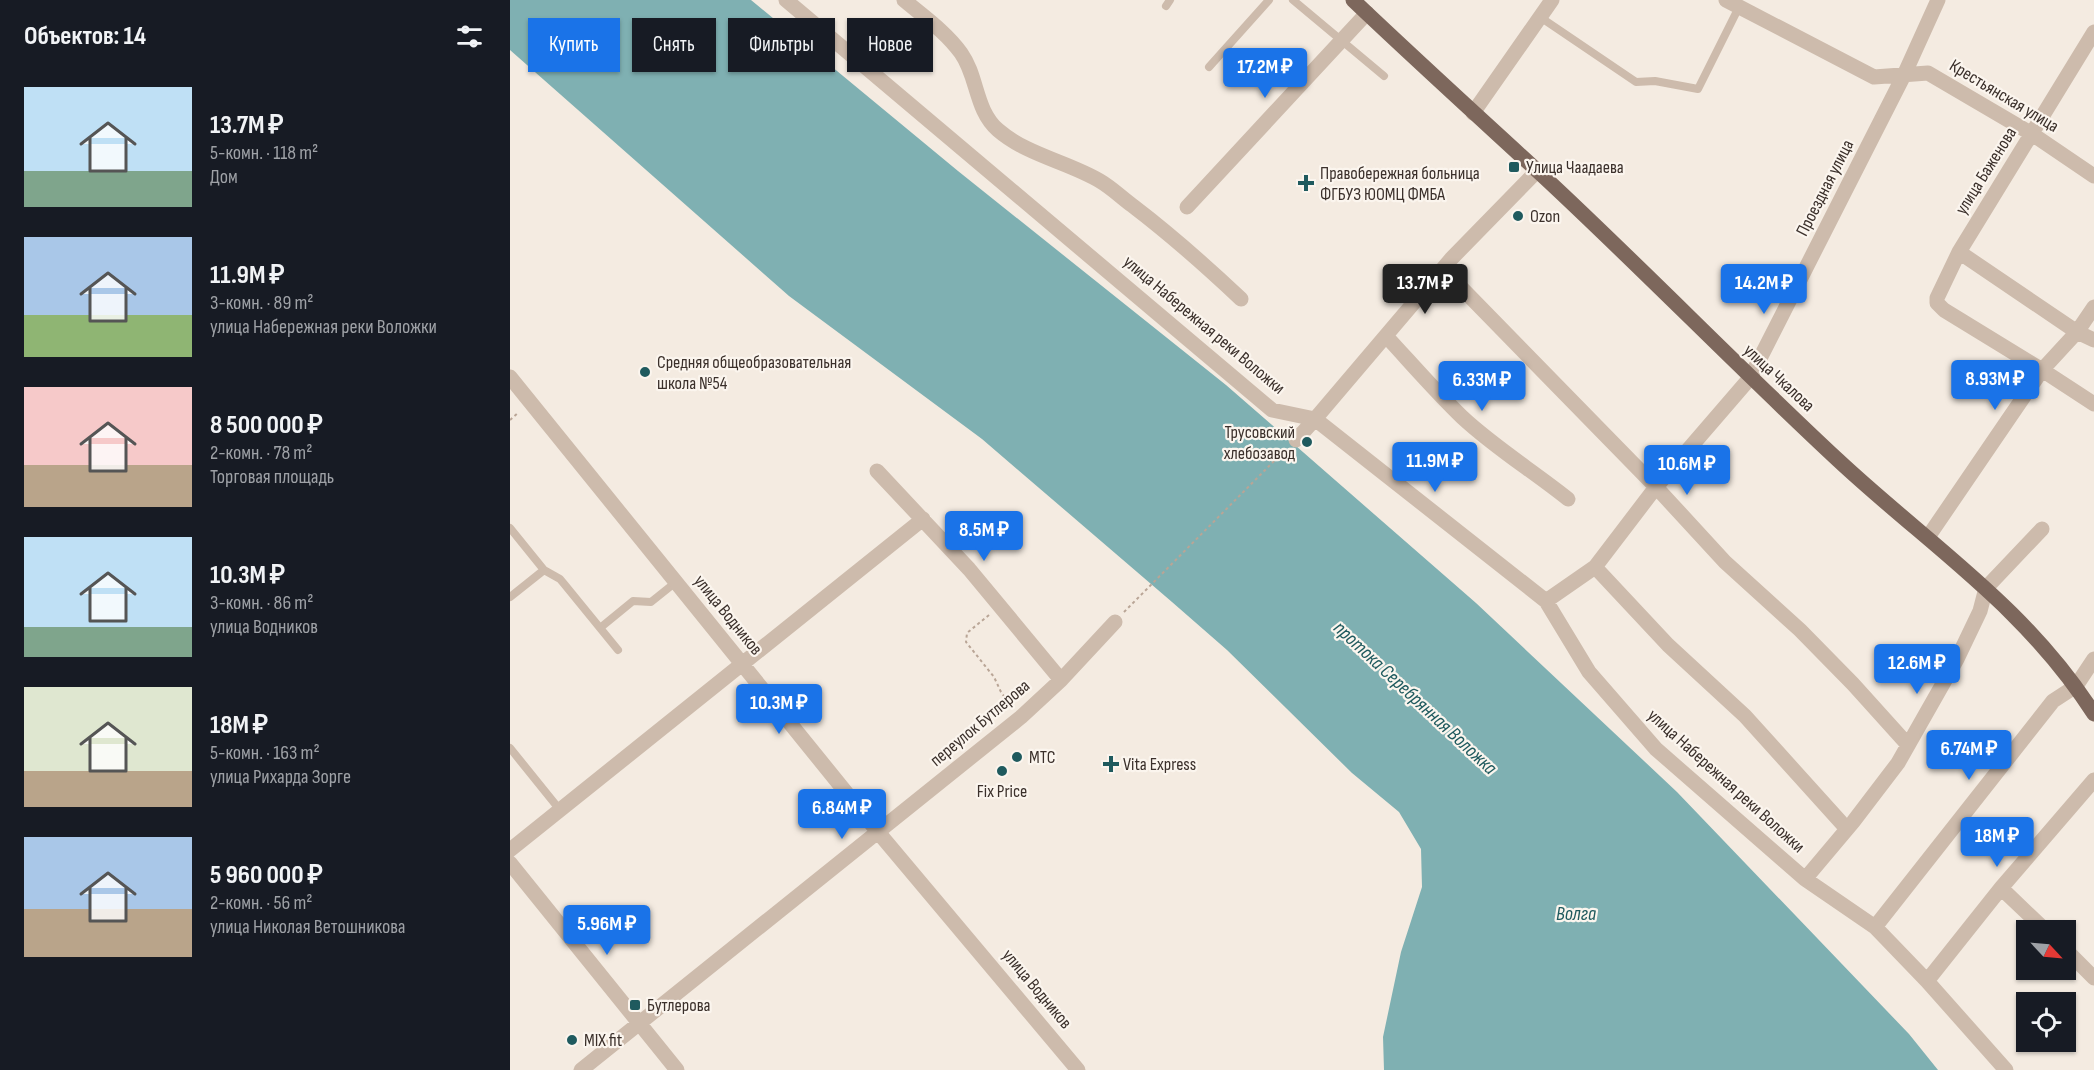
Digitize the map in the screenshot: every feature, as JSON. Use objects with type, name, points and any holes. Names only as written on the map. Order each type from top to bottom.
[{"type":"main road","name":"улица Чкалова","points":[[1353,0],[1537,171],[1848,470],[1986,588],[2046,648],[2076,686],[2094,714]]},
{"type":"street","name":"улица Набережная реки Воложки","points":[[786,0],[1272,410],[1316,419],[1546,601],[1589,672],[1656,749],[1805,879],[1875,927],[1927,981],[2006,1070]]},
{"type":"street","points":[[904,0],[962,53],[986,117],[996,129],[1013,141],[1100,181],[1173,237],[1241,299]]},
{"type":"street","points":[[1473,113],[1552,0]]},
{"type":"street","name":"Проездная улица","points":[[1546,601],[1595,567],[1644,506],[1656,487],[1750,378],[1904,75],[1938,0]]},
{"type":"street","name":"Крестьянская улица","points":[[1732,3],[1874,77],[1928,73],[2032,134],[2094,176]]},
{"type":"street","points":[[1186,207],[1367,13]]},
{"type":"street","name":"улица Баженова","points":[[2042,370],[1944,310],[1937,303],[1938,293],[1959,252],[2094,32]]},
{"type":"street","points":[[1296,440],[1443,269],[1537,171]]},
{"type":"street","points":[[1959,252],[2077,332],[2094,340]]},
{"type":"street","points":[[1443,269],[1656,487],[1725,562],[1800,630],[1908,744]]},
{"type":"street","points":[[1928,537],[2042,370],[2077,332],[2094,307]]},
{"type":"street","points":[[1386,336],[1462,417],[1508,455],[1568,499]]},
{"type":"street","points":[[2042,370],[2094,404]]},
{"type":"street","name":"улица Водников","points":[[510,377],[878,832],[1078,1070]]},
{"type":"street","points":[[876,471],[923,519],[1000,605],[1061,680]]},
{"type":"street","points":[[510,850],[923,519]]},
{"type":"street","points":[[1805,879],[1898,763],[1957,659],[1980,611],[1986,588],[2042,529]]},
{"type":"street","points":[[1595,567],[1668,645],[1745,716],[1847,829]]},
{"type":"street","name":"переулок Бутлерова","points":[[581,1070],[1021,717],[1061,680],[1115,622]]},
{"type":"street","points":[[1875,927],[2053,701],[2076,686],[2094,659]]},
{"type":"street","points":[[1927,981],[2001,888],[2094,780]]},
{"type":"street","points":[[510,863],[677,1070]]},
{"type":"street","points":[[2001,888],[2035,920]]},
{"type":"street","points":[[2076,960],[2094,978]]},
{"type":"lane","points":[[1209,67],[1269,0]]},
{"type":"lane","points":[[1293,0],[1384,76]]},
{"type":"lane","points":[[1540,17],[1635,82],[1655,81],[1698,89],[1732,3]]},
{"type":"lane","points":[[510,528],[544,570],[560,579],[618,650]]},
{"type":"lane","points":[[510,597],[544,570]]},
{"type":"lane","points":[[600,628],[633,601],[651,602],[676,582]]},
{"type":"lane","points":[[510,748],[560,810]]},
{"type":"path","points":[[510,420],[524,408]]},
{"type":"path","points":[[1115,622],[1296,440]]},
{"type":"path","points":[[1000,605],[967,633],[965,639],[994,677],[1002,695],[1021,717]]},
{"type":"water","name":"Волга","points":[[510,0],[751,0],[773,18],[728,18],[728,72],[835,72],[835,69],[958,171],[1226,385],[1476,603],[1677,792],[1909,1034],[1938,1070],[1384,1070],[1383,1037],[1401,952],[1422,887],[1421,849],[1399,812],[1352,773],[1227,650],[982,439],[789,296],[535,72],[620,72],[620,18],[528,18],[528,66],[510,50]]},
{"type":"place","name":"Улица Чаадаева","points":[[1514,167]]},
{"type":"place","name":"Правобережная больница ФГБУЗ ЮОМЦ ФМБА","points":[[1306,183]]},
{"type":"place","name":"Ozon","points":[[1518,216]]},
{"type":"place","name":"Средняя общеобразовательная школа №54","points":[[645,372]]},
{"type":"place","name":"Трусовский хлебозавод","points":[[1307,442]]},
{"type":"place","name":"МТС","points":[[1017,757]]},
{"type":"place","name":"Vita Express","points":[[1111,764]]},
{"type":"place","name":"Fix Price","points":[[1002,771]]},
{"type":"place","name":"Бутлерова","points":[[635,1005]]},
{"type":"place","name":"MIX fit","points":[[572,1040]]},
{"type":"water label","name":"протока Серебрянная Воложка","points":[[1415,698]]}]
